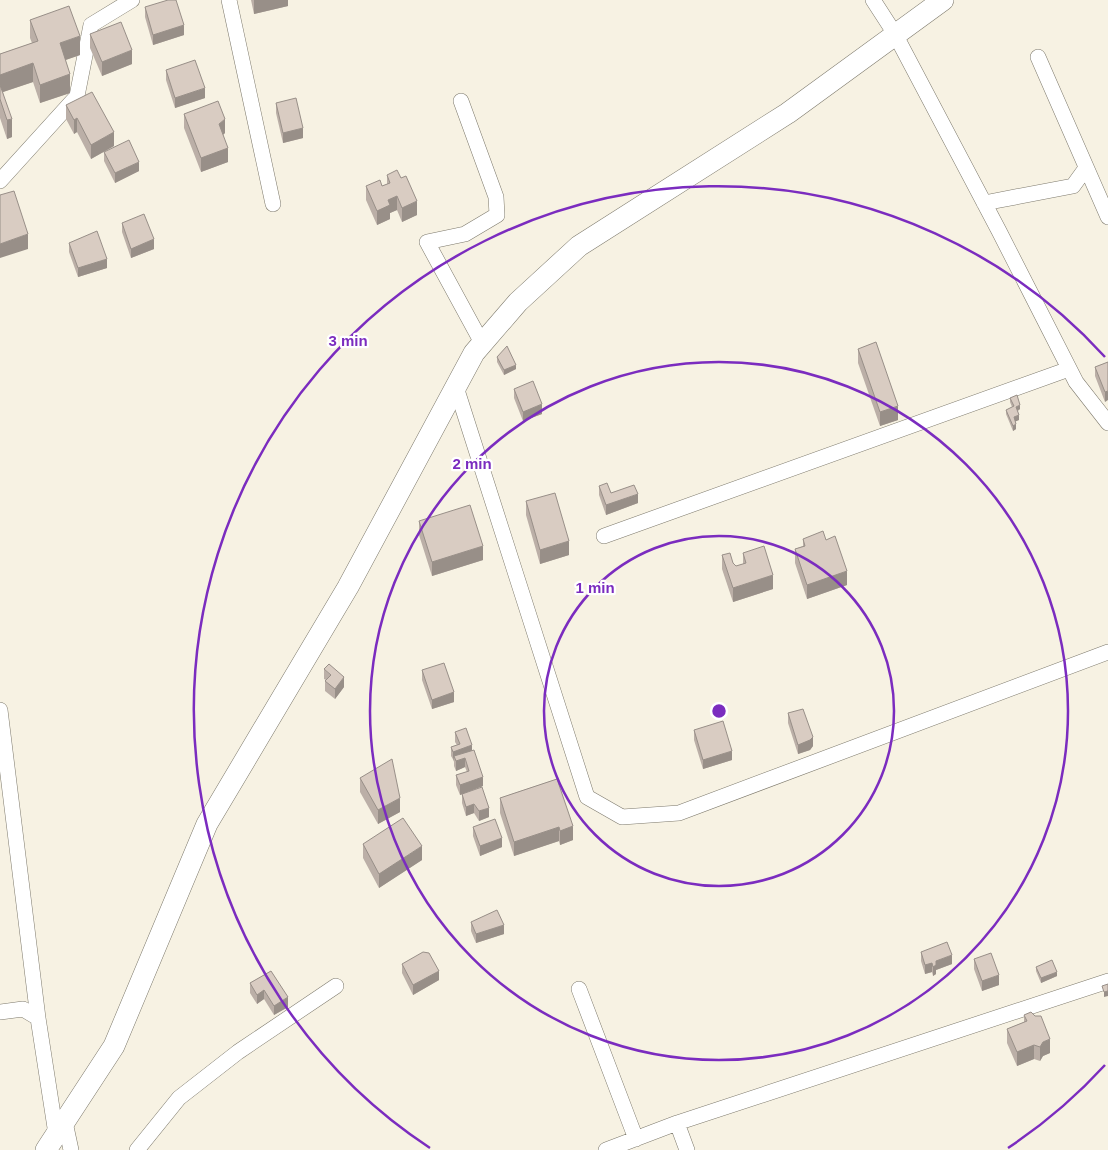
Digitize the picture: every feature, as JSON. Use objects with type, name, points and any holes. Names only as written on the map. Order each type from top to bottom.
[{"type":"street","points":[[0,180],[77,96],[91,25],[132,0]]},
{"type":"street","points":[[229,0],[273,204]]},
{"type":"street","points":[[873,0],[895,34],[1076,382],[1108,423]]},
{"type":"street","points":[[56,1135],[114,1046],[207,824],[348,588],[474,353],[518,302],[579,246],[788,113],[943,0]]},
{"type":"street","points":[[1038,57],[1108,217]]},
{"type":"street","points":[[461,101],[496,197],[497,215],[465,234],[427,242],[482,343]]},
{"type":"street","points":[[984,203],[1073,186],[1086,168]]},
{"type":"street","points":[[604,536],[1069,369]]},
{"type":"street","points":[[456,387],[587,797],[622,817],[679,813],[1108,652]]},
{"type":"street","points":[[0,710],[38,1018],[56,1135],[72,1150]]},
{"type":"street","points":[[606,1150],[677,1123],[1108,981]]},
{"type":"street","points":[[137,1150],[179,1098],[238,1052],[336,986]]},
{"type":"street","points":[[579,989],[636,1139]]},
{"type":"street","points":[[0,1012],[23,1009],[38,1018]]},
{"type":"street","points":[[677,1123],[687,1150]]},
{"type":"building","points":[[168,0],[176,0],[184,25],[153,35],[145,7]]},
{"type":"building","points":[[69,6],[80,36],[60,43],[70,74],[40,85],[33,63],[0,75],[0,54],[38,41],[30,20]]},
{"type":"building","points":[[121,22],[132,50],[102,62],[90,34]]},
{"type":"building","points":[[195,60],[205,88],[175,98],[166,70]]},
{"type":"building","points":[[0,85],[12,119],[7,120],[0,99]]},
{"type":"building","points":[[92,92],[114,132],[91,145],[77,118],[74,120],[66,105]]},
{"type":"building","points":[[296,98],[303,128],[283,133],[276,103]]},
{"type":"building","points":[[218,101],[225,119],[219,124],[228,148],[201,158],[184,114]]},
{"type":"building","points":[[129,140],[139,162],[115,173],[104,152]]},
{"type":"building","points":[[397,170],[401,178],[406,176],[417,201],[402,208],[397,196],[388,200],[390,205],[377,211],[366,186],[380,180],[382,186],[390,183],[387,175]]},
{"type":"building","points":[[14,191],[28,234],[0,244],[0,195]]},
{"type":"building","points":[[144,214],[154,239],[131,249],[122,223]]},
{"type":"building","points":[[97,231],[107,259],[78,268],[69,243]]},
{"type":"building","points":[[876,342],[898,406],[880,412],[858,349]]},
{"type":"building","points":[[507,346],[516,365],[504,370],[497,357]]},
{"type":"building","points":[[1108,362],[1108,391],[1105,392],[1095,367]]},
{"type":"building","points":[[533,381],[542,404],[523,412],[514,389]]},
{"type":"building","points":[[1017,395],[1020,405],[1016,407],[1019,415],[1014,417],[1016,424],[1013,426],[1006,410],[1014,406],[1010,398]]},
{"type":"building","points":[[607,483],[611,493],[634,485],[638,494],[606,505],[599,486]]},
{"type":"building","points":[[555,493],[569,541],[540,550],[526,501]]},
{"type":"building","points":[[470,505],[483,546],[432,562],[419,521]]},
{"type":"building","points":[[823,531],[826,540],[835,536],[847,571],[807,585],[795,549],[805,546],[803,539]]},
{"type":"building","points":[[764,546],[773,575],[733,588],[722,555],[730,553],[736,566],[746,563],[743,553]]},
{"type":"building","points":[[444,663],[454,692],[432,700],[422,670]]},
{"type":"building","points":[[329,664],[344,677],[335,689],[325,681],[331,675],[324,669]]},
{"type":"building","points":[[803,709],[813,737],[798,745],[788,713]]},
{"type":"building","points":[[723,721],[732,751],[703,760],[694,730]]},
{"type":"building","points":[[466,728],[472,745],[453,752],[451,747],[460,744],[455,732]]},
{"type":"building","points":[[474,750],[483,777],[460,785],[456,775],[469,771],[465,758],[456,761],[454,756]]},
{"type":"building","points":[[392,759],[400,798],[378,810],[360,778]]},
{"type":"building","points":[[557,779],[573,826],[560,831],[559,827],[514,842],[500,798]]},
{"type":"building","points":[[482,787],[489,808],[479,811],[474,804],[466,807],[462,794]]},
{"type":"building","points":[[403,818],[422,846],[379,874],[363,844]]},
{"type":"building","points":[[495,819],[502,838],[480,846],[473,827]]},
{"type":"building","points":[[497,910],[504,925],[476,934],[471,922]]},
{"type":"building","points":[[947,942],[952,955],[936,961],[936,965],[933,967],[932,963],[925,965],[921,952]]},
{"type":"building","points":[[423,952],[429,953],[439,971],[413,985],[402,964]]},
{"type":"building","points":[[991,953],[999,975],[982,981],[974,959]]},
{"type":"building","points":[[1052,960],[1057,972],[1041,978],[1036,967]]},
{"type":"building","points":[[271,971],[288,997],[274,1006],[264,990],[257,995],[250,983]]},
{"type":"building","points":[[1108,984],[1108,991],[1104,992],[1102,986]]},
{"type":"building","points":[[1031,1012],[1035,1016],[1041,1016],[1050,1039],[1043,1042],[1040,1047],[1034,1045],[1017,1052],[1007,1029],[1027,1021],[1024,1015]]}]
